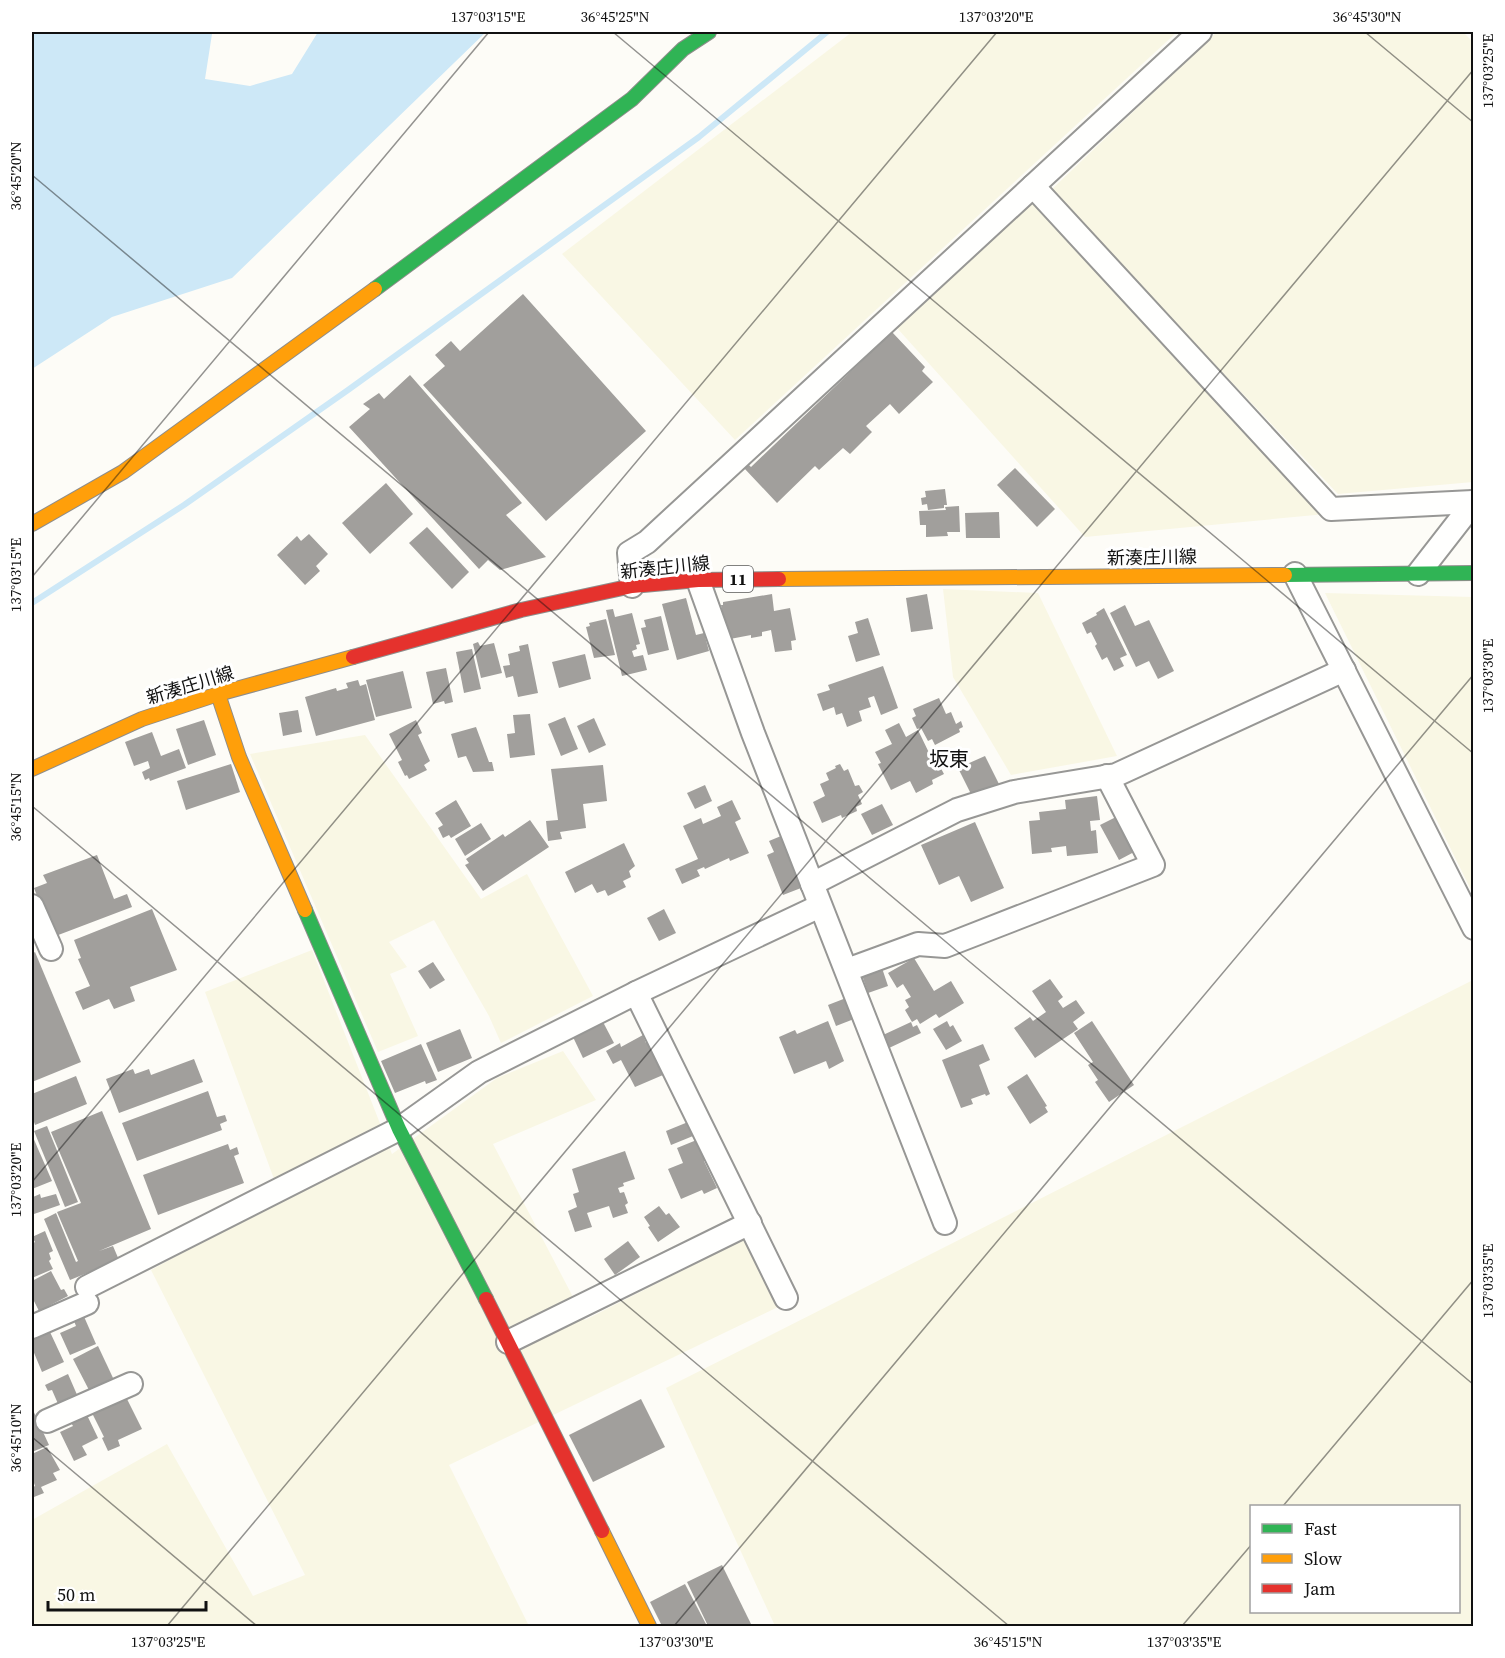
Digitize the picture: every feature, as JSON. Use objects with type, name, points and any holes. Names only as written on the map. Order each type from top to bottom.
[{"type":"street","points":[[32,524],[123,472],[632,99],[683,50],[697,32]]},
{"type":"street","points":[[683,50],[709,32]]},
{"type":"street","points":[[632,586],[629,554],[647,542],[1200,32]]},
{"type":"street","points":[[1033,186],[1331,510],[1473,502]]},
{"type":"street","points":[[1418,574],[1473,502]]},
{"type":"street","name":"新湊庄川線","points":[[32,769],[142,719],[218,694],[521,610],[632,586],[698,580],[1473,573]]},
{"type":"street","points":[[1295,574],[1473,928]]},
{"type":"street","points":[[698,580],[753,733],[945,1223]]},
{"type":"street","points":[[812,885],[957,810],[1014,792],[1116,775],[1344,670]]},
{"type":"street","points":[[218,694],[239,757],[399,1128],[649,1626]]},
{"type":"street","points":[[846,970],[918,944],[945,946],[1153,865],[1107,776]]},
{"type":"street","points":[[32,906],[51,949]]},
{"type":"street","points":[[32,1327],[87,1295],[399,1128],[479,1072],[636,993],[820,906]]},
{"type":"street","points":[[636,993],[786,1298]]},
{"type":"street","points":[[508,1342],[750,1223]]},
{"type":"street","points":[[47,1421],[130,1384]]},
{"type":"shaded area","points":[[852,32],[1177,32],[735,440],[562,254]]},
{"type":"shaded area","points":[[1217,32],[1463,32],[1474,43],[1473,482],[1338,494],[1050,191]]},
{"type":"shaded area","points":[[1034,200],[1326,514],[1085,537],[897,328]]},
{"type":"shaded area","points":[[943,589],[1038,593],[1117,756],[1011,775],[953,677]]},
{"type":"shaded area","points":[[1325,593],[1473,597],[1473,894]]},
{"type":"shaded area","points":[[365,735],[481,899],[527,874],[593,996],[501,1043],[489,1016],[434,920],[389,942],[407,967],[390,974],[418,1036],[378,1052],[250,754]]},
{"type":"shaded area","points":[[312,950],[392,1154],[497,1078],[563,1051],[596,1100],[493,1144],[585,1320],[744,1239],[780,1306],[449,1465],[529,1626],[32,1626],[32,1520],[167,1444],[253,1596],[305,1575],[151,1270],[281,1198],[205,992]]},
{"type":"shaded area","points":[[1473,980],[1473,1626],[775,1626],[666,1388]]},
{"type":"water","points":[[32,32],[215,32],[212,34],[205,79],[250,86],[292,74],[318,32],[486,32],[232,278],[112,317],[32,369]]},
{"type":"building","points":[[523,294],[646,431],[546,521],[423,385],[445,366],[435,355],[451,341],[460,351]]},
{"type":"building","points":[[892,332],[925,367],[922,371],[933,382],[899,414],[890,404],[866,426],[872,432],[850,454],[843,448],[819,470],[815,466],[777,503],[744,468],[748,464],[751,467]]},
{"type":"building","points":[[410,375],[522,503],[506,515],[546,557],[500,570],[488,560],[479,569],[349,427],[370,409],[363,404],[379,393],[384,399]]},
{"type":"building","points":[[1015,468],[1055,509],[1037,527],[997,485]]},
{"type":"building","points":[[386,483],[413,514],[370,554],[342,523]]},
{"type":"building","points":[[945,489],[947,505],[944,505],[944,508],[928,510],[927,504],[922,505],[921,498],[926,497],[925,491]]},
{"type":"building","points":[[959,506],[960,532],[947,532],[948,536],[926,537],[926,525],[920,525],[919,511],[946,510],[945,507]]},
{"type":"building","points":[[999,512],[1000,538],[966,538],[965,513]]},
{"type":"building","points":[[427,527],[469,572],[452,589],[409,543]]},
{"type":"building","points":[[309,534],[328,554],[316,566],[320,571],[305,585],[277,555],[297,536],[301,541]]},
{"type":"building","points":[[772,594],[774,611],[790,608],[796,640],[791,641],[792,650],[775,652],[771,630],[762,632],[762,636],[751,638],[751,635],[730,639],[728,627],[725,628],[721,605],[723,602]]},
{"type":"building","points":[[927,594],[933,629],[911,632],[906,598]]},
{"type":"building","points":[[686,598],[696,635],[704,633],[709,651],[677,660],[662,604]]},
{"type":"building","points":[[1125,605],[1135,626],[1149,620],[1174,671],[1158,679],[1149,661],[1136,667],[1110,613]]},
{"type":"building","points":[[1104,608],[1127,655],[1120,658],[1124,666],[1114,671],[1107,657],[1102,660],[1091,632],[1087,634],[1082,623],[1097,615],[1096,613]]},
{"type":"building","points":[[613,609],[615,617],[632,613],[640,644],[636,645],[637,649],[632,651],[634,657],[643,655],[647,670],[622,676],[606,610]]},
{"type":"building","points":[[661,616],[669,650],[648,655],[641,628],[646,627],[644,620]]},
{"type":"building","points":[[868,618],[880,655],[856,662],[848,636],[858,633],[855,622]]},
{"type":"building","points":[[606,619],[615,655],[594,658],[586,627],[590,626],[589,623]]},
{"type":"building","points":[[478,642],[480,646],[494,643],[502,673],[481,678],[473,644]]},
{"type":"building","points":[[528,644],[538,693],[518,697],[513,676],[506,678],[503,666],[510,665],[508,654],[520,651],[519,646]]},
{"type":"building","points":[[472,649],[481,689],[464,693],[456,652]]},
{"type":"building","points":[[585,654],[591,679],[559,688],[552,662]]},
{"type":"building","points":[[883,666],[898,708],[881,715],[874,696],[868,698],[871,707],[859,711],[862,721],[847,727],[842,713],[836,715],[834,707],[823,711],[817,694],[830,690],[828,685]]},
{"type":"building","points":[[446,668],[453,702],[445,704],[444,701],[433,704],[426,672]]},
{"type":"building","points":[[403,671],[412,708],[376,717],[366,680]]},
{"type":"building","points":[[358,680],[360,686],[366,684],[375,720],[316,736],[305,697],[336,688],[337,691],[348,688],[346,683]]},
{"type":"building","points":[[939,698],[946,714],[951,712],[956,724],[961,721],[963,727],[959,729],[960,732],[935,745],[932,739],[928,741],[921,728],[917,729],[912,718],[916,716],[913,709]]},
{"type":"building","points":[[298,710],[302,732],[283,736],[279,713]]},
{"type":"building","points":[[530,714],[535,755],[510,758],[507,734],[515,733],[513,715]]},
{"type":"building","points":[[565,717],[578,749],[561,756],[548,724]]},
{"type":"building","points":[[594,718],[606,745],[589,753],[577,726]]},
{"type":"building","points":[[204,720],[216,755],[188,765],[176,729]]},
{"type":"building","points":[[416,720],[422,733],[418,735],[430,761],[424,765],[427,770],[409,779],[398,762],[402,760],[389,734]]},
{"type":"building","points":[[899,723],[906,737],[918,730],[932,759],[935,757],[944,774],[932,780],[933,784],[916,793],[910,781],[891,790],[878,764],[881,763],[875,752],[892,744],[885,730]]},
{"type":"building","points":[[476,727],[494,771],[473,772],[466,756],[458,758],[451,734]]},
{"type":"building","points":[[152,732],[161,756],[179,749],[186,768],[150,781],[149,778],[145,780],[142,772],[150,768],[148,761],[134,766],[125,742]]},
{"type":"building","points":[[985,756],[999,784],[972,796],[958,768]]},
{"type":"building","points":[[231,764],[240,792],[186,810],[177,781]]},
{"type":"building","points":[[840,764],[844,771],[848,769],[855,786],[859,785],[863,792],[858,795],[862,804],[856,807],[857,811],[822,823],[813,802],[825,796],[820,784],[829,780],[826,773]]},
{"type":"building","points":[[603,765],[607,801],[583,804],[586,828],[560,832],[562,839],[548,841],[546,821],[558,820],[551,769]]},
{"type":"building","points":[[705,785],[712,801],[695,809],[687,793]]},
{"type":"building","points":[[1097,796],[1100,820],[1090,821],[1091,831],[1096,830],[1098,853],[1067,856],[1066,846],[1051,848],[1052,852],[1032,854],[1029,821],[1040,820],[1039,812],[1066,809],[1065,800]]},
{"type":"building","points":[[456,800],[471,826],[451,838],[449,835],[443,838],[438,828],[443,825],[435,813]]},
{"type":"building","points":[[732,800],[741,819],[735,822],[749,853],[697,870],[700,876],[682,884],[675,869],[698,859],[683,826],[701,818],[703,824],[721,816],[717,807]]},
{"type":"building","points":[[882,804],[893,825],[872,835],[861,814]]},
{"type":"building","points":[[1118,816],[1136,851],[1119,860],[1100,825]]},
{"type":"building","points":[[530,820],[549,847],[483,891],[465,865],[469,863],[466,859],[503,834],[505,837]]},
{"type":"building","points":[[975,822],[1004,888],[971,902],[959,876],[939,885],[921,845]]},
{"type":"building","points":[[481,823],[491,839],[465,856],[455,839]]},
{"type":"building","points":[[781,836],[801,888],[783,895],[767,855],[774,852],[769,841]]},
{"type":"building","points":[[624,843],[635,866],[629,871],[631,877],[623,881],[626,887],[608,896],[605,890],[597,893],[592,884],[575,893],[565,872]]},
{"type":"building","points":[[97,855],[114,899],[127,894],[132,907],[53,937],[34,888],[47,883],[43,875]]},
{"type":"building","points":[[152,909],[177,970],[130,987],[135,1001],[114,1009],[109,999],[83,1010],[75,992],[90,986],[78,959],[81,958],[74,940]]},
{"type":"building","points":[[664,909],[676,933],[659,941],[647,918]]},
{"type":"building","points":[[35,952],[81,1062],[32,1082],[32,954]]},
{"type":"building","points":[[914,958],[934,991],[951,981],[964,1003],[939,1018],[936,1014],[920,1024],[917,1019],[912,1022],[905,1010],[909,1007],[905,1000],[911,997],[903,984],[897,988],[888,973]]},
{"type":"building","points":[[433,962],[445,980],[430,989],[418,971]]},
{"type":"building","points":[[882,968],[888,986],[868,993],[862,975]]},
{"type":"building","points":[[1050,979],[1063,997],[1058,1001],[1063,1008],[1076,1000],[1085,1013],[1073,1022],[1078,1029],[1035,1058],[1014,1028],[1030,1017],[1033,1021],[1046,1012],[1032,991]]},
{"type":"building","points":[[846,998],[854,1019],[836,1026],[828,1005]]},
{"type":"building","points":[[828,1021],[844,1061],[829,1069],[826,1061],[794,1074],[779,1037],[795,1030],[797,1034]]},
{"type":"building","points":[[947,1021],[950,1027],[953,1025],[962,1041],[946,1050],[933,1029]]},
{"type":"building","points":[[1092,1021],[1134,1085],[1109,1102],[1095,1082],[1098,1080],[1088,1065],[1093,1062],[1074,1033]]},
{"type":"building","points":[[603,1022],[614,1043],[583,1058],[573,1037]]},
{"type":"building","points":[[911,1022],[913,1027],[917,1025],[921,1033],[889,1048],[883,1035]]},
{"type":"building","points":[[460,1029],[472,1058],[438,1072],[426,1043]]},
{"type":"building","points":[[643,1035],[646,1043],[651,1040],[664,1070],[661,1071],[663,1075],[635,1087],[621,1060],[613,1064],[606,1051],[620,1043],[621,1047]]},
{"type":"building","points":[[421,1044],[437,1080],[426,1084],[425,1081],[395,1093],[381,1061]]},
{"type":"building","points":[[983,1044],[990,1060],[979,1065],[990,1094],[971,1099],[973,1104],[961,1108],[942,1060]]},
{"type":"building","points":[[194,1059],[203,1082],[119,1113],[106,1079],[133,1069],[135,1074],[149,1069],[151,1075]]},
{"type":"building","points":[[1027,1074],[1047,1106],[1045,1107],[1048,1112],[1030,1124],[1007,1087]]},
{"type":"building","points":[[76,1076],[87,1104],[35,1125],[32,1116],[32,1094]]},
{"type":"building","points":[[208,1091],[217,1117],[225,1115],[227,1121],[220,1124],[222,1130],[137,1161],[122,1123]]},
{"type":"building","points":[[102,1111],[151,1229],[99,1251],[113,1246],[119,1260],[70,1280],[44,1219],[56,1213],[76,1262],[78,1261],[57,1212],[81,1203],[51,1132]]},
{"type":"building","points":[[688,1122],[693,1136],[671,1145],[666,1131]]},
{"type":"building","points":[[47,1126],[78,1202],[65,1207],[34,1131]]},
{"type":"building","points":[[32,1135],[52,1181],[32,1189]]},
{"type":"building","points":[[699,1139],[708,1160],[704,1161],[717,1188],[704,1194],[702,1190],[681,1199],[668,1169],[683,1163],[677,1148]]},
{"type":"building","points":[[228,1144],[230,1150],[237,1147],[239,1154],[234,1156],[244,1183],[158,1215],[143,1175]]},
{"type":"building","points":[[625,1151],[635,1179],[623,1183],[624,1186],[618,1188],[620,1193],[624,1192],[628,1203],[625,1205],[628,1213],[613,1218],[609,1206],[587,1213],[592,1227],[575,1232],[568,1211],[577,1207],[573,1194],[579,1192],[572,1169]]},
{"type":"building","points":[[40,1194],[41,1198],[56,1194],[60,1205],[34,1214],[32,1200]]},
{"type":"building","points":[[659,1206],[666,1215],[669,1213],[680,1227],[658,1242],[644,1217]]},
{"type":"building","points":[[45,1231],[53,1251],[49,1253],[51,1259],[49,1261],[53,1269],[32,1278],[32,1244],[35,1242],[32,1237]]},
{"type":"building","points":[[628,1241],[640,1257],[615,1275],[604,1259]]},
{"type":"building","points":[[51,1271],[61,1290],[64,1289],[68,1296],[39,1311],[32,1297],[32,1281]]},
{"type":"building","points":[[82,1312],[96,1344],[70,1355],[60,1333],[76,1326],[72,1316]]},
{"type":"building","points":[[42,1330],[43,1335],[50,1332],[64,1362],[42,1372],[32,1348],[32,1334]]},
{"type":"building","points":[[98,1346],[114,1380],[90,1392],[73,1359]]},
{"type":"building","points":[[68,1374],[78,1397],[59,1406],[52,1390],[48,1391],[45,1385]]},
{"type":"building","points":[[126,1397],[142,1429],[118,1440],[120,1446],[108,1451],[91,1411]]},
{"type":"building","points":[[641,1399],[665,1447],[593,1482],[569,1435]]},
{"type":"building","points":[[32,1408],[49,1445],[32,1452]]},
{"type":"building","points":[[86,1413],[98,1438],[82,1446],[87,1455],[74,1461],[60,1432],[73,1426],[70,1421]]},
{"type":"building","points":[[47,1447],[60,1470],[53,1473],[57,1480],[41,1487],[44,1493],[34,1497],[32,1454]]},
{"type":"building","points":[[722,1565],[752,1626],[708,1626],[687,1582]]},
{"type":"building","points":[[685,1584],[707,1626],[662,1626],[650,1602]]},
{"type":"waterway","points":[[32,603],[184,505],[348,390],[699,137],[827,32]]},
{"type":"traffic: fast","points":[[375,289],[632,99],[683,49],[709,32]]},
{"type":"traffic: fast","points":[[1285,575],[1474,573]]},
{"type":"traffic: fast","points":[[305,910],[399,1129],[486,1299]]},
{"type":"traffic: slow","points":[[32,524],[123,472],[375,289]]},
{"type":"traffic: slow","points":[[779,579],[1285,575]]},
{"type":"traffic: slow","points":[[32,769],[142,719],[218,694],[353,657]]},
{"type":"traffic: slow","points":[[218,694],[239,757],[305,910]]},
{"type":"traffic: slow","points":[[602,1531],[649,1626]]},
{"type":"traffic: jam","points":[[353,657],[521,610],[632,586],[698,580],[779,579]]},
{"type":"traffic: jam","points":[[486,1299],[602,1531]]},
{"type":"district","name":"坂東","points":[[949,759]]}]
